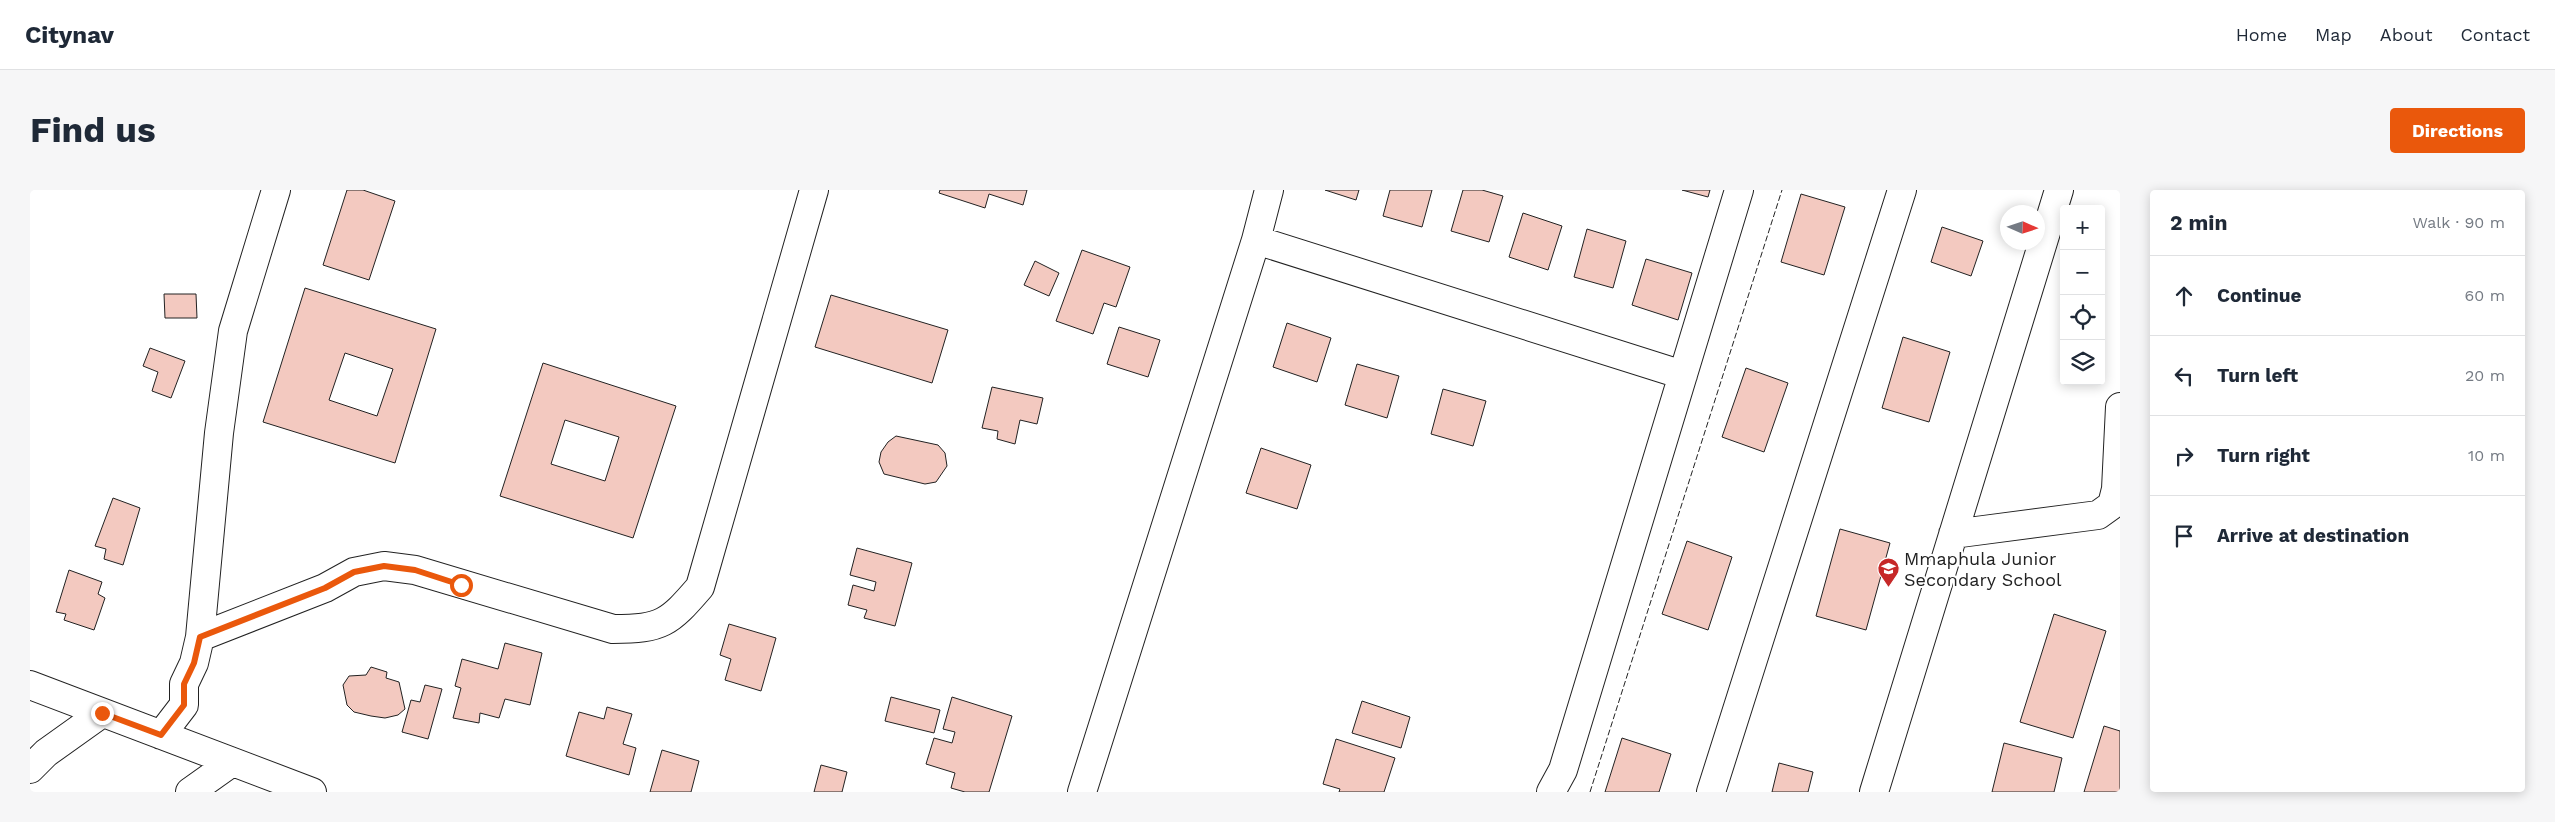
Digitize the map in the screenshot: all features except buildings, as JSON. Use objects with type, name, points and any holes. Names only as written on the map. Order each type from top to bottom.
[{"type":"street","points":[[161,735],[184,705],[184,684],[194,663],[200,637],[219,434],[233,331],[276,190]]},
{"type":"street","points":[[200,637],[325,588],[354,572],[384,566],[415,570],[613,629],[638,629],[666,622],[700,587],[814,190]]},
{"type":"street","points":[[1082,792],[1256,240],[1269,190]]},
{"type":"street","points":[[1551,792],[1563,770],[1739,190]]},
{"type":"street","points":[[1711,792],[1902,190]]},
{"type":"street","points":[[1874,792],[2059,190]]},
{"type":"street","points":[[1256,240],[1683,375]]},
{"type":"street","points":[[1953,534],[2098,514],[2112,505],[2116,488],[2120,407]]},
{"type":"street","points":[[30,685],[312,792]]},
{"type":"street","points":[[30,769],[46,753],[102,713]]},
{"type":"street","points":[[190,792],[232,762]]},
{"type":"fence","points":[[1590,792],[1782,190]]},
{"type":"place","name":"Mmaphula Junior Secondary School","points":[[1888,587]]},
{"type":"route","points":[[102,713],[161,735],[184,705],[184,684],[194,663],[200,637],[325,588],[354,572],[384,566],[415,570],[461,585]]}]
